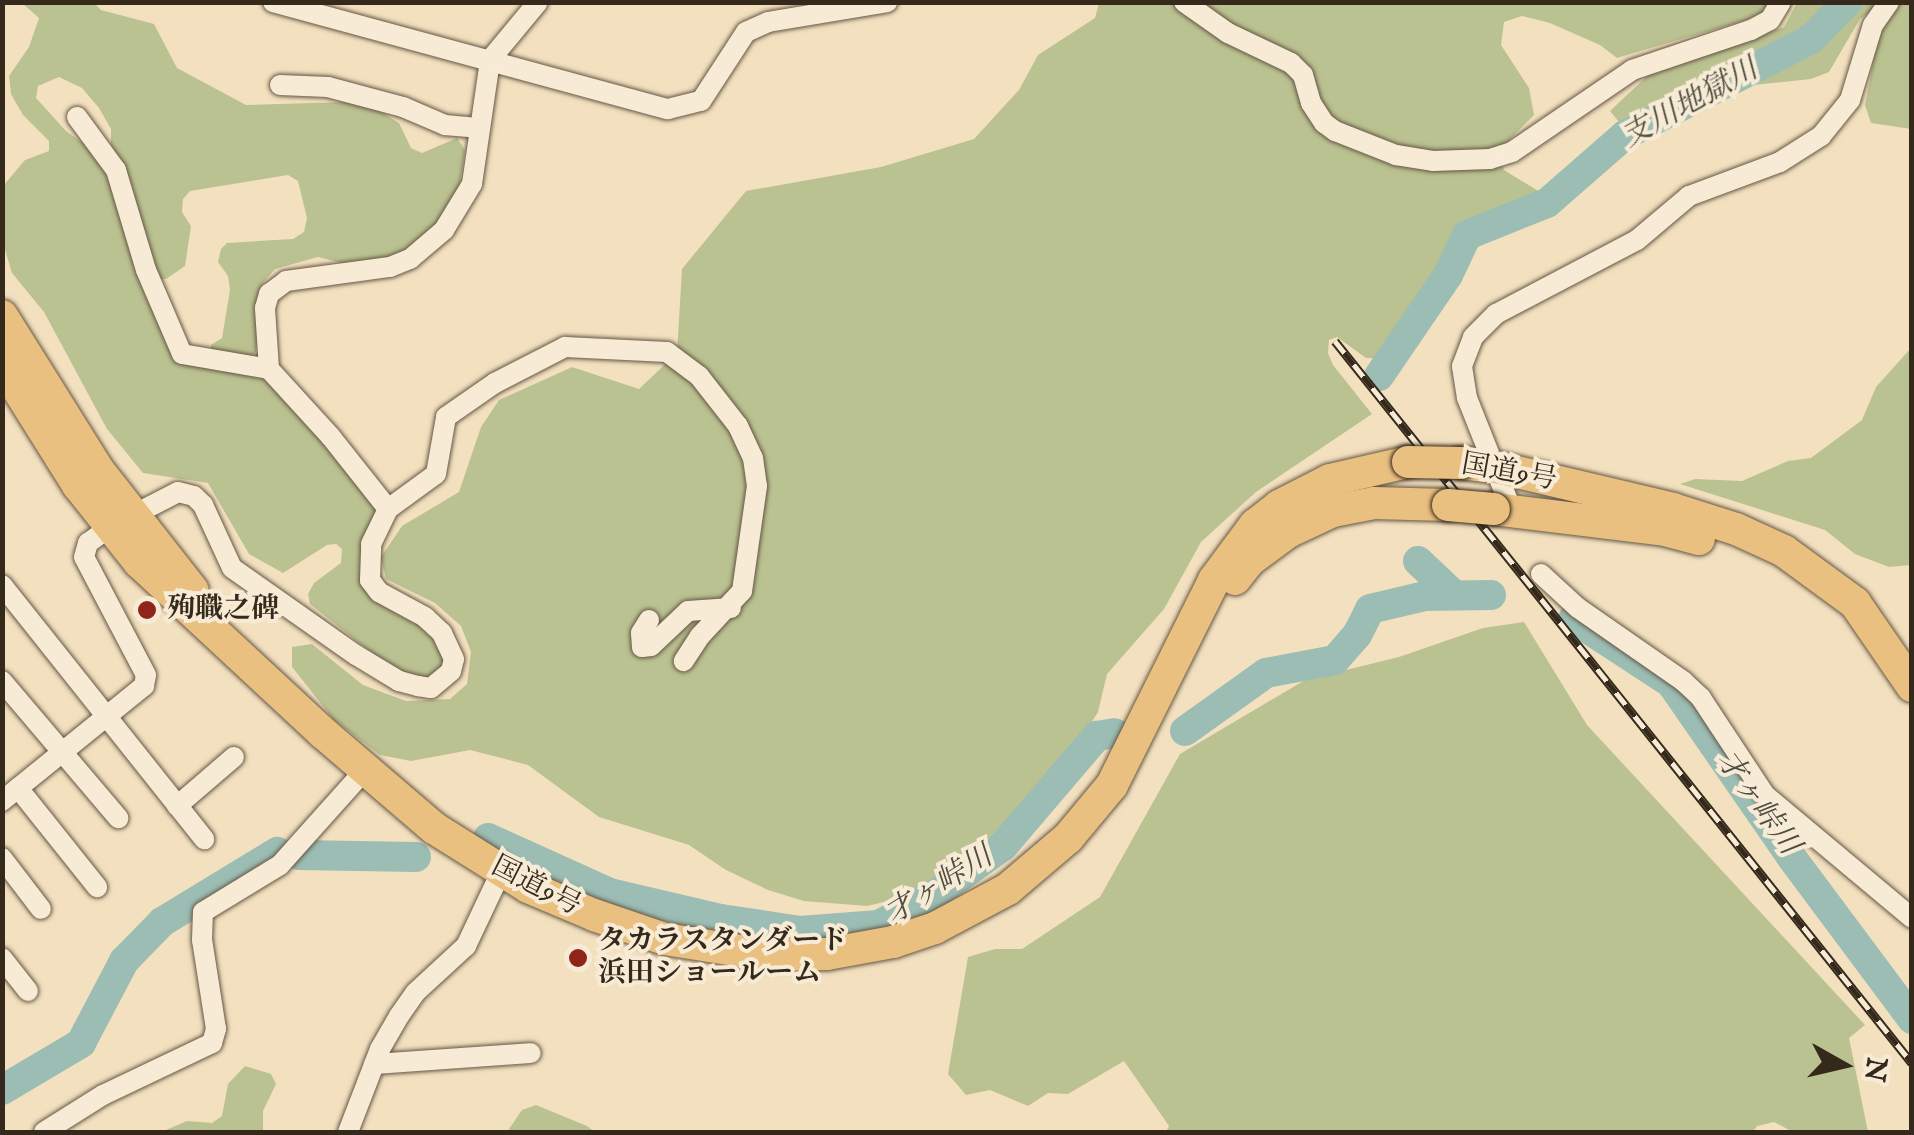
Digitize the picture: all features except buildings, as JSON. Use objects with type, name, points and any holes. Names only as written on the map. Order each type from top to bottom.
[{"type":"highway","name":"国道9号","points":[[2,316],[121,520]]},
{"type":"highway","name":"国道9号","points":[[4,371],[121,520],[175,599],[434,828],[501,872],[560,902],[636,930],[724,950],[798,956],[893,942],[953,920],[1008,889],[1068,838],[1123,767],[1214,580],[1255,525],[1279,506],[1330,480],[1408,462],[1496,467],[1673,509],[1736,529],[1784,552],[1855,603],[1912,686]]},
{"type":"highway","name":"国道9号","points":[[1180,649],[1250,560],[1288,532],[1354,505],[1448,505],[1664,530],[1737,550],[1799,581],[1876,638]]},
{"type":"street","points":[[273,2],[668,108],[687,108],[710,91],[746,32],[768,22],[887,2]]},
{"type":"street","points":[[388,509],[269,369],[266,308],[270,294],[286,281],[390,267],[426,248],[465,201],[472,184],[490,60],[538,2]]},
{"type":"street","points":[[1184,2],[1228,33],[1291,64],[1303,75],[1311,102],[1324,123],[1335,131],[1396,155],[1433,161],[1490,158],[1512,152],[1632,70],[1751,30],[1770,20],[1781,2]]},
{"type":"street","points":[[1503,510],[1496,467],[1464,383],[1466,350],[1481,326],[1638,240],[1689,196],[1780,162],[1821,136],[1850,100],[1873,25],[1889,2]]},
{"type":"street","points":[[280,85],[328,86],[445,125],[478,128]]},
{"type":"street","points":[[77,117],[116,170],[146,270],[182,354],[269,369]]},
{"type":"street","points":[[98,886],[10,794],[144,686],[146,676],[84,556],[88,544],[121,520],[178,492],[194,496],[210,516],[220,548],[232,568],[399,682],[431,688],[442,682],[454,659],[442,633],[425,617],[378,592],[370,580],[371,544],[388,509],[436,474],[446,417],[565,347],[667,352],[714,393],[738,426],[755,467],[756,503],[747,578],[731,608],[700,636],[684,661]]},
{"type":"street","points":[[1541,574],[1578,608],[1692,690],[1765,796],[1912,918]]},
{"type":"street","points":[[2,585],[204,839]]},
{"type":"street","points":[[648,620],[641,633],[642,647],[651,646],[688,610],[731,608]]},
{"type":"street","points":[[2,681],[118,818]]},
{"type":"street","points":[[177,806],[234,757]]},
{"type":"street","points":[[44,1132],[103,1095],[212,1043],[216,1029],[202,940],[204,912],[280,865],[364,770]]},
{"type":"street","points":[[2,858],[42,909]]},
{"type":"street","points":[[348,1132],[374,1064],[416,992],[466,946],[501,872]]},
{"type":"street","points":[[2,958],[28,990]]},
{"type":"street","points":[[374,1064],[530,1053]]},
{"type":"green space","points":[[22,3],[94,3],[101,10],[154,24],[177,68],[246,105],[346,102],[378,110],[399,123],[411,148],[422,153],[457,138],[465,150],[459,190],[446,218],[416,245],[388,262],[354,266],[318,257],[275,269],[262,284],[256,351],[252,357],[211,353],[211,345],[222,338],[230,290],[228,276],[218,262],[221,249],[227,243],[293,239],[304,232],[307,218],[298,181],[288,175],[190,191],[183,199],[182,212],[191,226],[185,266],[166,279],[155,279],[124,167],[111,145],[111,129],[99,108],[82,88],[59,77],[38,86],[36,98],[66,131],[98,154],[110,176],[175,355],[252,371],[282,394],[326,441],[376,510],[362,577],[427,626],[447,659],[441,674],[425,683],[400,675],[310,604],[308,594],[314,583],[341,563],[342,549],[336,544],[327,545],[283,573],[249,554],[208,483],[143,473],[107,429],[44,312],[12,273],[3,243],[3,186],[25,160],[49,151],[49,141],[23,115],[11,94],[9,76],[29,47],[39,18]]},
{"type":"green space","points":[[1099,3],[1770,3],[1762,13],[1746,20],[1617,58],[1600,45],[1550,23],[1522,16],[1504,22],[1501,45],[1529,88],[1534,115],[1503,146],[1501,161],[1504,170],[1540,192],[1543,200],[1457,236],[1442,275],[1385,359],[1366,358],[1337,337],[1329,340],[1328,353],[1333,365],[1372,414],[1256,492],[1201,542],[1164,609],[1107,674],[1098,712],[1070,757],[1003,834],[905,897],[867,906],[804,901],[768,890],[726,870],[689,845],[599,817],[528,765],[470,750],[411,761],[380,755],[334,720],[292,667],[292,647],[312,644],[363,685],[406,701],[450,699],[467,684],[471,652],[461,626],[435,603],[386,579],[381,557],[402,526],[459,492],[481,427],[499,400],[572,367],[639,389],[677,353],[682,269],[746,191],[881,167],[974,139],[1019,90],[1038,55],[1095,18]]},
{"type":"green space","points":[[1797,3],[1911,3],[1911,129],[1871,123],[1865,105],[1877,42],[1873,10],[1860,19],[1829,72],[1811,79],[1733,87],[1688,98],[1656,116],[1632,123],[1619,122],[1610,111],[1647,76],[1784,27]]},
{"type":"green space","points":[[1911,348],[1911,565],[1889,567],[1855,554],[1825,530],[1680,484],[1695,479],[1742,481],[1788,461],[1811,458],[1862,420],[1876,387]]},
{"type":"green space","points":[[1524,622],[1587,725],[1865,1025],[1849,1038],[1868,1132],[1793,1132],[1774,1122],[1757,1126],[1753,1132],[1166,1132],[1169,1126],[1124,1061],[1068,1094],[1048,1093],[1028,1106],[990,1090],[966,1095],[948,1074],[968,957],[995,949],[1022,949],[1100,897],[1180,754],[1305,680],[1399,657],[1483,628]]},
{"type":"green space","points":[[245,1066],[271,1074],[276,1084],[263,1111],[263,1132],[161,1132],[187,1121],[212,1123],[222,1116],[228,1084]]},
{"type":"green space","points":[[536,1105],[595,1132],[507,1132],[522,1110]]},
{"type":"waterway","name":"支川地獄川","points":[[1379,376],[1448,275],[1467,235],[1547,203],[1625,135],[1811,39],[1847,2]]},
{"type":"waterway","name":"支川地獄川","points":[[1418,561],[1453,594]]},
{"type":"waterway","name":"才ヶ峠川","points":[[1185,731],[1266,673],[1335,660],[1357,635],[1370,609],[1425,596],[1491,595]]},
{"type":"waterway","name":"才ヶ峠川","points":[[1573,619],[1671,683],[1792,858],[1912,1019]]},
{"type":"waterway","name":"才ヶ峠川","points":[[488,838],[610,893],[721,919],[800,931],[879,925],[937,893],[1003,846],[1097,736],[1115,733]]},
{"type":"waterway","name":"才ヶ峠川","points":[[2,1090],[81,1043],[124,961],[162,922],[277,852]]},
{"type":"waterway","name":"才ヶ峠川","points":[[299,855],[416,857]]},
{"type":"railway","points":[[1335,341],[1912,1063]]},
{"type":"place","name":"殉職之碑","points":[[147,610]]},
{"type":"place","name":"タカラスタンダード 浜田ショールーム","points":[[578,958]]}]
